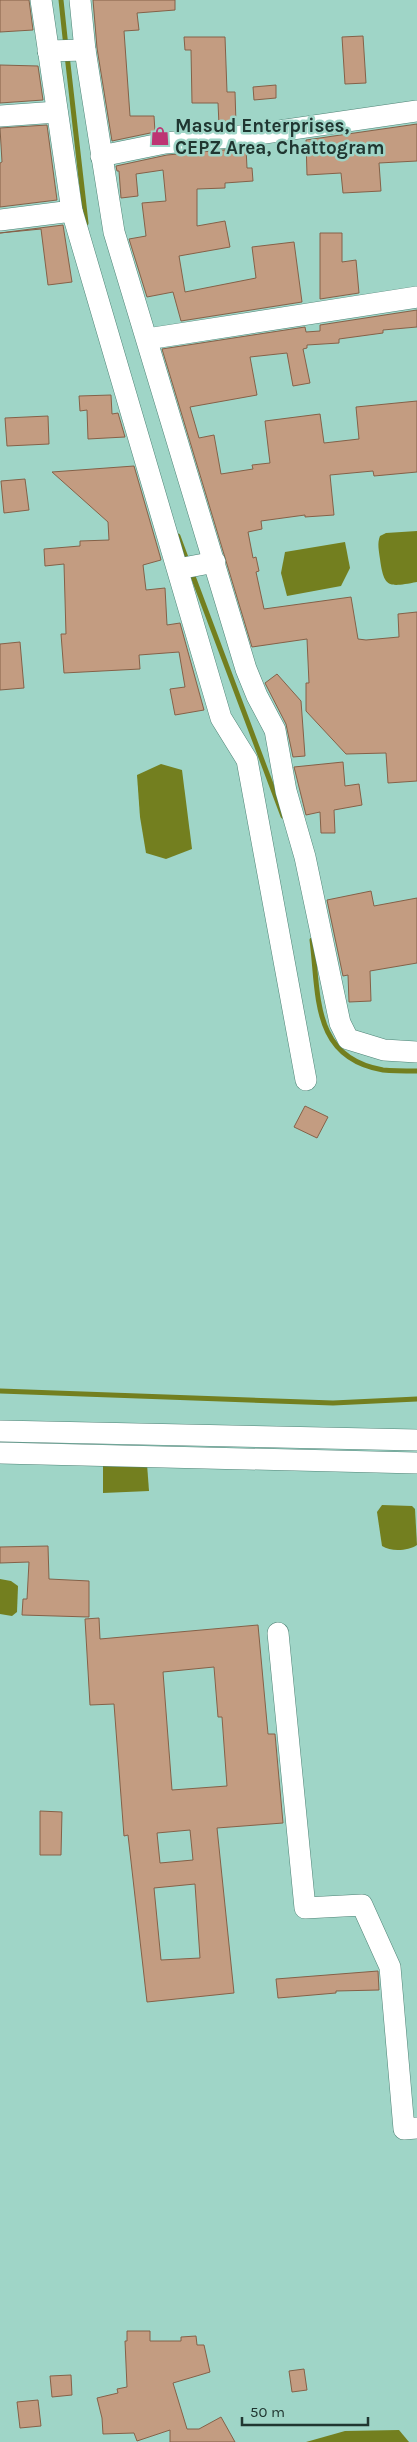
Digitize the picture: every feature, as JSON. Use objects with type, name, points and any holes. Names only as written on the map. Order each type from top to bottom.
[{"type":"street","points":[[41,0],[72,211],[221,718],[247,760],[306,1080]]},
{"type":"street","points":[[80,0],[85,50],[114,232],[246,669],[257,696],[275,730],[286,791],[305,857],[340,1023],[348,1039],[384,1050],[417,1052]]},
{"type":"street","points":[[48,50],[85,50]]},
{"type":"street","points":[[101,156],[165,143],[251,135],[417,111]]},
{"type":"street","points":[[0,116],[57,112]]},
{"type":"street","points":[[0,220],[72,211]]},
{"type":"street","points":[[147,339],[417,298]]},
{"type":"street","points":[[178,569],[215,562]]},
{"type":"street","points":[[0,1431],[417,1440]]},
{"type":"street","points":[[0,1453],[417,1463]]},
{"type":"street","points":[[278,1634],[305,1908],[362,1905],[390,1967],[404,2129],[417,2128]]},
{"type":"shaded area","points":[[417,531],[417,582],[400,585],[389,584],[382,569],[378,547],[380,536],[386,533]]},
{"type":"shaded area","points":[[345,542],[350,568],[341,586],[287,596],[281,573],[285,552]]},
{"type":"shaded area","points":[[161,764],[182,770],[192,849],[166,859],[146,853],[140,817],[137,775]]},
{"type":"shaded area","points":[[147,1464],[149,1491],[103,1493],[103,1466]]},
{"type":"shaded area","points":[[382,1505],[412,1506],[415,1509],[417,1545],[409,1549],[399,1550],[382,1546],[377,1512]]},
{"type":"shaded area","points":[[0,1579],[11,1581],[18,1586],[17,1612],[12,1616],[0,1614]]},
{"type":"shaded area","points":[[399,2430],[409,2442],[306,2442],[345,2431]]},
{"type":"building","points":[[0,0],[29,0],[33,30],[0,32]]},
{"type":"building","points":[[93,0],[175,0],[175,10],[137,13],[139,30],[124,31],[130,116],[154,116],[155,132],[112,141],[97,48]]},
{"type":"building","points":[[363,36],[366,83],[345,84],[342,37]]},
{"type":"building","points":[[184,37],[225,37],[227,92],[235,92],[236,124],[219,125],[218,103],[192,103],[191,50],[185,50]]},
{"type":"building","points":[[0,65],[38,66],[43,100],[0,103]]},
{"type":"building","points":[[276,85],[276,98],[254,100],[253,87]]},
{"type":"building","points":[[417,124],[417,161],[379,163],[381,191],[343,193],[341,173],[307,175],[306,140]]},
{"type":"building","points":[[47,125],[57,200],[0,207],[0,163],[2,162],[0,128]]},
{"type":"building","points":[[246,148],[247,168],[252,168],[253,181],[225,183],[225,188],[197,189],[197,226],[225,221],[230,247],[179,256],[185,292],[256,278],[252,247],[294,242],[302,302],[181,321],[173,292],[147,297],[129,239],[146,236],[142,203],[166,201],[163,170],[136,174],[138,196],[121,198],[119,171],[117,171],[116,166],[167,155]]},
{"type":"building","points":[[63,225],[72,282],[48,285],[41,229],[0,233]]},
{"type":"building","points":[[320,233],[342,233],[342,262],[356,260],[359,293],[320,299]]},
{"type":"building","points":[[417,310],[417,327],[383,330],[383,333],[339,339],[339,343],[307,345],[307,348],[303,349],[310,383],[293,386],[287,353],[250,357],[257,395],[190,407],[199,438],[214,435],[221,474],[253,469],[252,465],[270,463],[265,421],[320,414],[324,443],[359,439],[356,407],[417,401],[417,472],[374,476],[373,471],[330,475],[334,515],[305,517],[305,515],[261,521],[262,529],[248,532],[253,558],[256,557],[259,571],[256,572],[264,609],[351,597],[358,639],[366,640],[399,637],[398,614],[417,612],[417,781],[388,783],[386,753],[346,754],[306,711],[306,683],[309,683],[307,639],[252,647],[162,349],[305,327],[306,332],[320,331],[320,325]]},
{"type":"building","points":[[111,395],[112,414],[118,413],[125,437],[88,439],[87,410],[80,411],[79,396]]},
{"type":"building","points":[[48,416],[49,444],[7,446],[5,418]]},
{"type":"building","points":[[134,466],[161,560],[143,565],[146,590],[165,588],[167,625],[180,623],[204,710],[175,715],[170,689],[185,687],[179,652],[139,655],[140,669],[64,673],[61,634],[66,634],[64,564],[45,566],[44,549],[80,546],[80,541],[109,540],[108,522],[52,472]]},
{"type":"building","points":[[25,479],[29,510],[4,513],[1,481]]},
{"type":"building","points":[[20,642],[24,688],[0,690],[0,644]]},
{"type":"building","points":[[277,674],[301,701],[305,756],[293,757],[286,724],[265,683]]},
{"type":"building","points":[[343,762],[345,786],[359,784],[362,805],[334,810],[335,833],[321,833],[320,812],[306,815],[294,767]]},
{"type":"building","points":[[371,891],[374,906],[417,898],[417,963],[370,971],[371,1001],[349,1002],[348,975],[343,976],[327,900]]},
{"type":"building","points":[[305,1106],[328,1117],[317,1138],[294,1127]]},
{"type":"building","points":[[48,1546],[49,1579],[89,1581],[89,1617],[22,1615],[23,1599],[27,1599],[29,1562],[0,1563],[0,1547]]},
{"type":"building","points":[[99,1618],[100,1639],[258,1625],[268,1734],[275,1734],[283,1823],[217,1828],[234,1993],[147,2002],[128,1835],[124,1836],[114,1704],[90,1705],[85,1619]],"holes":[[[214,1667],[218,1717],[222,1717],[227,1786],[172,1790],[163,1672]],[[190,1830],[193,1860],[160,1863],[157,1833]],[[195,1884],[200,1958],[161,1960],[154,1888]]]},
{"type":"building","points":[[40,1811],[62,1812],[61,1855],[40,1855]]},
{"type":"building","points":[[378,1971],[379,1990],[336,1991],[336,1993],[278,1998],[276,1979]]},
{"type":"building","points":[[127,2331],[150,2331],[150,2341],[181,2341],[181,2337],[196,2336],[197,2345],[204,2345],[210,2372],[173,2383],[187,2429],[199,2429],[221,2417],[235,2442],[170,2442],[170,2430],[137,2441],[134,2433],[103,2434],[102,2418],[97,2398],[118,2393],[117,2389],[127,2387],[125,2341],[127,2341]]},
{"type":"building","points":[[304,2369],[307,2390],[292,2392],[289,2371]]},
{"type":"building","points":[[71,2375],[72,2395],[52,2397],[50,2376]]},
{"type":"building","points":[[38,2400],[41,2426],[20,2428],[17,2402]]},
{"type":"waterway","points":[[61,0],[66,47]]},
{"type":"waterway","points":[[67,55],[86,223]]},
{"type":"waterway","points":[[178,536],[188,563]]},
{"type":"waterway","points":[[191,571],[283,816]]},
{"type":"waterway","points":[[312,940],[319,1003],[331,1038],[343,1052],[360,1063],[383,1070],[417,1071]]},
{"type":"waterway","points":[[0,1391],[333,1403],[417,1399]]},
{"type":"place","name":"Masud Enterprises, CEPZ Area, Chattogram","points":[[160,136]]}]
